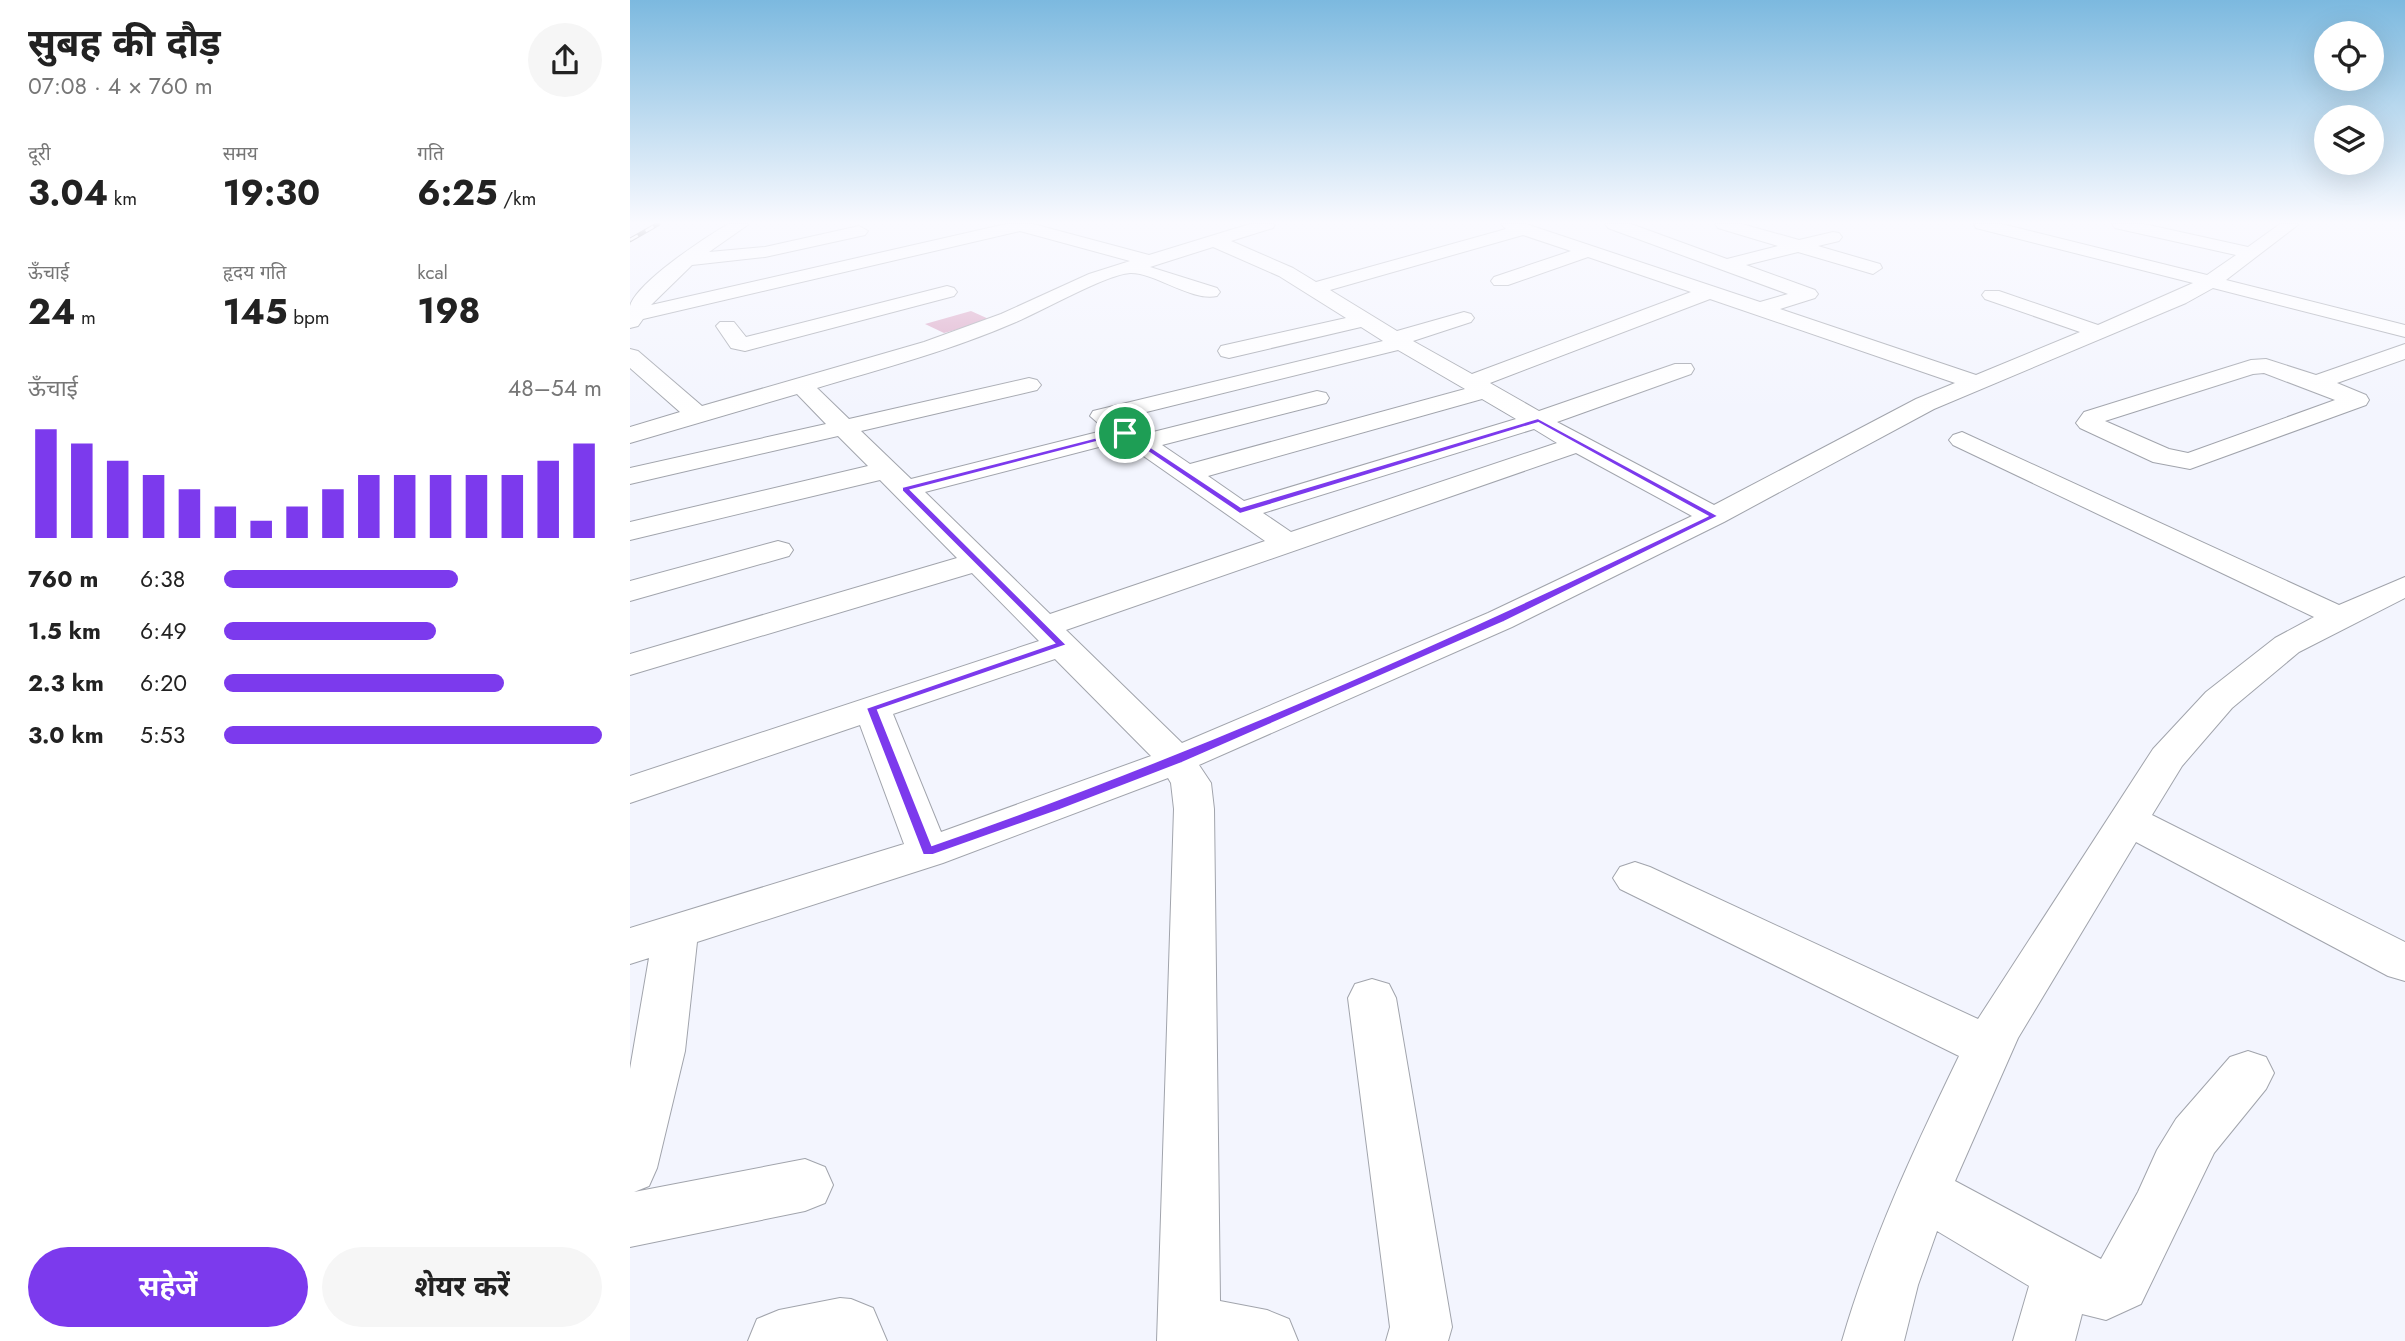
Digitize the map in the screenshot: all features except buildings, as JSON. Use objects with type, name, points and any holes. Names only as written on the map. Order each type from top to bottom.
[{"type":"street","points":[[632,320],[643,299],[658,287]]},
{"type":"street","points":[[632,320],[759,287],[782,304]]},
{"type":"street","points":[[726,326],[739,343],[745,344],[953,294],[939,287]]},
{"type":"street","points":[[630,435],[901,357],[1008,318],[1078,287]]},
{"type":"street","points":[[1196,287],[1210,292]]},
{"type":"street","points":[[1309,287],[1398,341],[1578,443],[1714,516]]},
{"type":"street","points":[[1313,289],[1321,287]]},
{"type":"street","points":[[1693,287],[1978,383]]},
{"type":"street","points":[[1759,309],[1808,294],[1788,287]]},
{"type":"street","points":[[630,946],[928,852],[1056,807],[1177,760],[1500,620],[1714,516],[1926,404],[2179,299],[2201,287]]},
{"type":"street","points":[[2237,287],[2405,331]]},
{"type":"street","points":[[2240,287],[2405,326]]},
{"type":"street","points":[[1186,474],[1364,425],[1480,386],[1709,292]]},
{"type":"street","points":[[1992,295],[2099,332]]},
{"type":"street","points":[[984,307],[1008,318]]},
{"type":"street","points":[[1287,543],[1103,418],[1103,414],[1398,341],[1464,318]]},
{"type":"street","points":[[1229,351],[1366,320]]},
{"type":"street","points":[[832,321],[855,333]]},
{"type":"street","points":[[878,345],[901,357]]},
{"type":"street","points":[[2316,383],[2357,400],[2190,461],[2162,456],[2088,423],[2093,417],[2258,365],[2276,368],[2316,383],[2405,351]]},
{"type":"street","points":[[630,356],[698,415]]},
{"type":"street","points":[[1240,511],[1538,420],[1684,369]]},
{"type":"street","points":[[1275,373],[1364,425]]},
{"type":"street","points":[[801,385],[1177,760],[1191,783],[1194,808],[1189,1333],[1267,1341]]},
{"type":"street","points":[[630,476],[1028,385]]},
{"type":"street","points":[[630,531],[896,479],[1132,438],[1317,398]]},
{"type":"street","points":[[1962,440],[2339,617]]},
{"type":"street","points":[[630,790],[872,708],[1287,543],[1578,443]]},
{"type":"street","points":[[630,591],[778,550]]},
{"type":"street","points":[[630,665],[977,562]]},
{"type":"street","points":[[1873,1341],[1888,1285],[1922,1192],[1997,1029],[2168,758],[2219,700],[2287,645],[2405,586]]},
{"type":"street","points":[[872,708],[928,852]]},
{"type":"street","points":[[2129,821],[2405,963]]},
{"type":"street","points":[[1635,878],[1989,1047]]},
{"type":"street","points":[[630,1168],[660,1051],[676,931]]},
{"type":"street","points":[[1372,998],[1421,1327],[1417,1341]]},
{"type":"street","points":[[1922,1192],[2087,1286],[2105,1290],[2120,1283],[2159,1210],[2176,1168],[2195,1136],[2248,1073]]},
{"type":"street","points":[[630,1220],[804,1185]]},
{"type":"street","points":[[2044,1341],[2063,1272]]},
{"type":"street","points":[[779,1341],[840,1329],[851,1330],[856,1341]]},
{"type":"route","points":[[1538,420],[1714,516],[1500,620],[1177,760],[1056,807],[928,852],[872,708],[1062,645],[905,489],[1125,433],[1240,511],[1538,420]]}]
